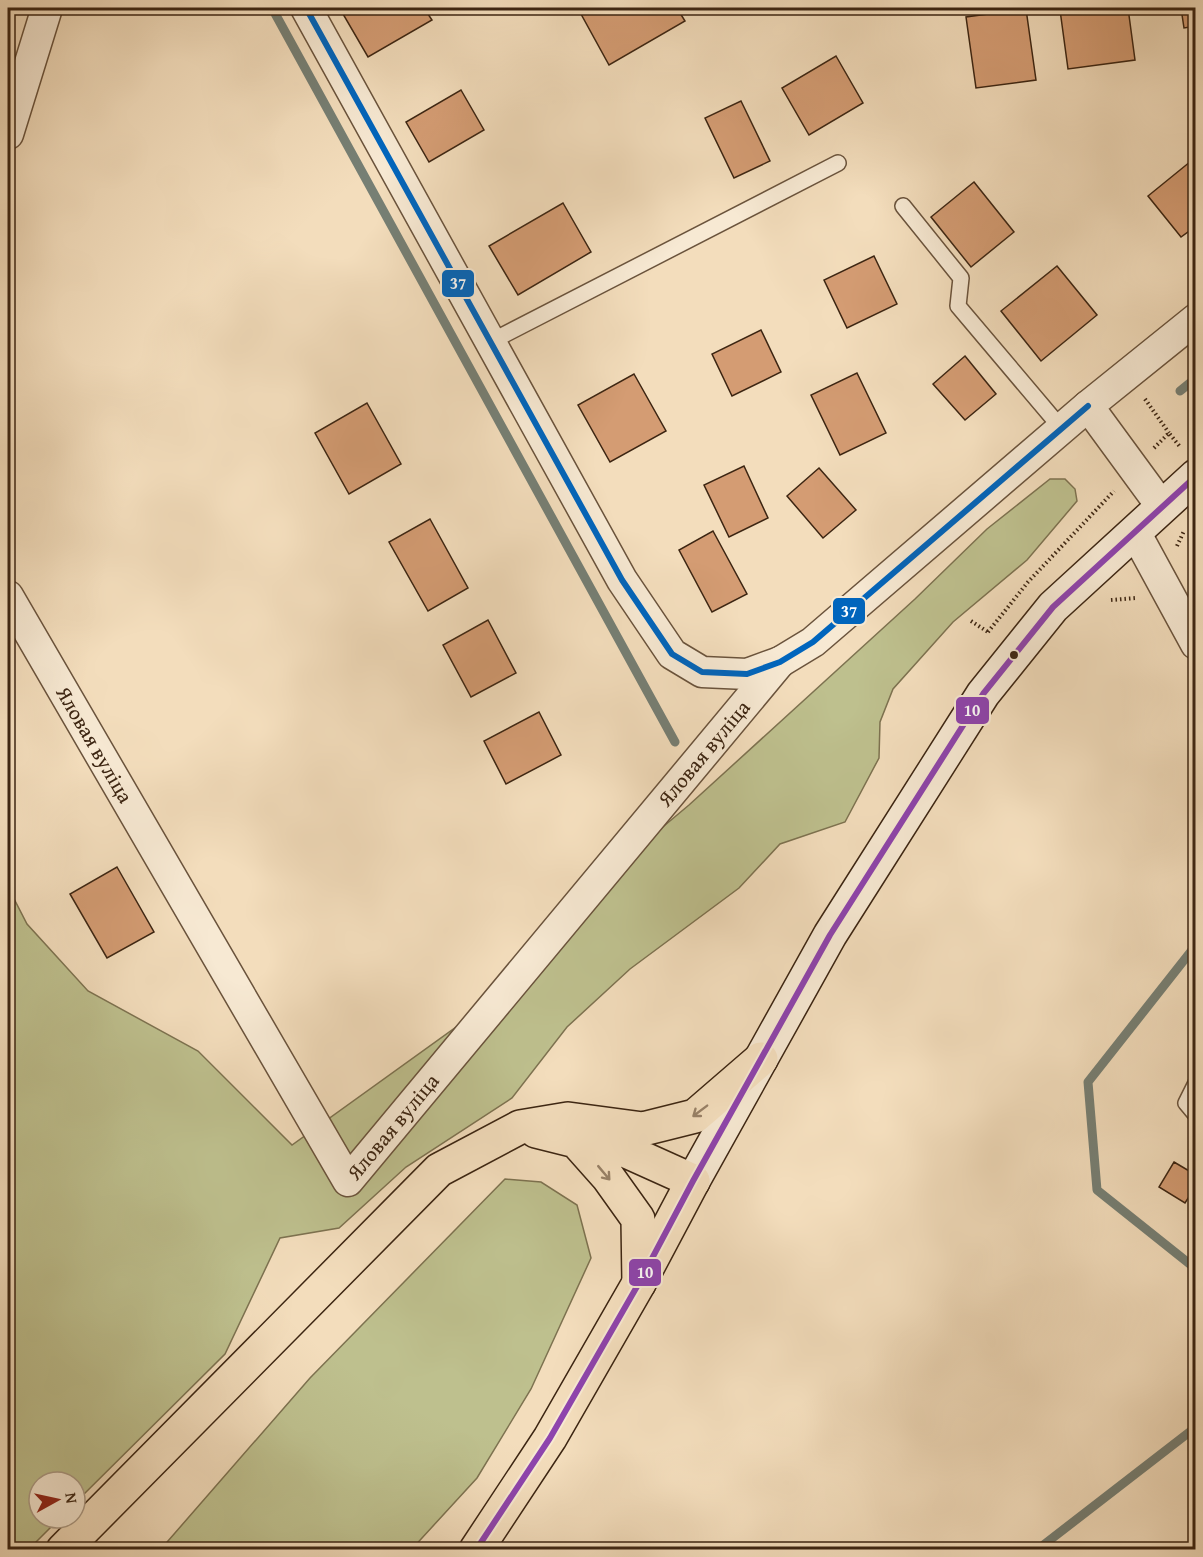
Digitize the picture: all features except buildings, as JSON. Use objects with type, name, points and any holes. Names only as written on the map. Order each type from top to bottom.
[{"type":"main road","points":[[476,1550],[550,1438],[639,1284],[693,1181],[830,935],[983,694],[1046,616],[1162,507],[1189,462]]},
{"type":"main road","points":[[63,1550],[439,1170],[519,1126],[568,1119],[644,1130],[694,1116],[761,1059]]},
{"type":"main road","points":[[519,1126],[563,1127],[613,1145],[693,1181]]},
{"type":"main road","points":[[519,1126],[576,1141],[608,1177],[638,1219],[639,1284]]},
{"type":"street","points":[[8,134],[47,8]]},
{"type":"street","points":[[306,8],[622,580],[672,654],[702,672],[747,674],[780,662],[813,642],[1089,406],[1196,319]]},
{"type":"street","points":[[1089,406],[1162,507]]},
{"type":"street","points":[[1135,532],[1194,637]]},
{"type":"street","name":"Яловая вуліца","points":[[8,596],[348,1181],[780,662]]},
{"type":"lane","points":[[490,342],[838,163]]},
{"type":"lane","points":[[903,206],[961,278],[958,306],[1062,429]]},
{"type":"lane","points":[[1196,1083],[1186,1102],[1196,1115]]},
{"type":"path","points":[[1128,375],[1189,462]]},
{"type":"path","points":[[988,632],[1028,582],[1169,433]]},
{"type":"path","points":[[1104,603],[1114,598],[1136,598],[1145,603]]},
{"type":"green space","points":[[1050,479],[1065,479],[1075,489],[1077,501],[1027,560],[953,622],[893,689],[880,722],[879,758],[845,822],[780,844],[739,888],[630,969],[567,1027],[512,1098],[406,1167],[339,1228],[280,1238],[225,1354],[87,1491],[87,1470],[27,1470],[27,1530],[48,1530],[28,1550],[8,1549],[8,887],[27,924],[88,991],[198,1051],[292,1145],[477,1012],[627,857],[689,805],[915,599],[987,529]]},
{"type":"green space","points":[[505,1179],[541,1182],[577,1205],[591,1258],[531,1389],[477,1478],[411,1550],[161,1549],[310,1378]]},
{"type":"waterway","points":[[272,8],[675,742]]},
{"type":"waterway","points":[[1180,391],[1196,378]]},
{"type":"waterway","points":[[1196,945],[1088,1082],[1097,1190],[1196,1269]]},
{"type":"waterway","points":[[1037,1550],[1196,1427]]},
{"type":"transit line","name":"37","points":[[306,8],[622,580],[672,654],[702,672],[747,674],[780,662],[813,642],[1088,406]]},
{"type":"transit line","name":"10","points":[[476,1550],[550,1438],[639,1283],[830,935],[983,694],[1053,607],[1196,476]]}]
